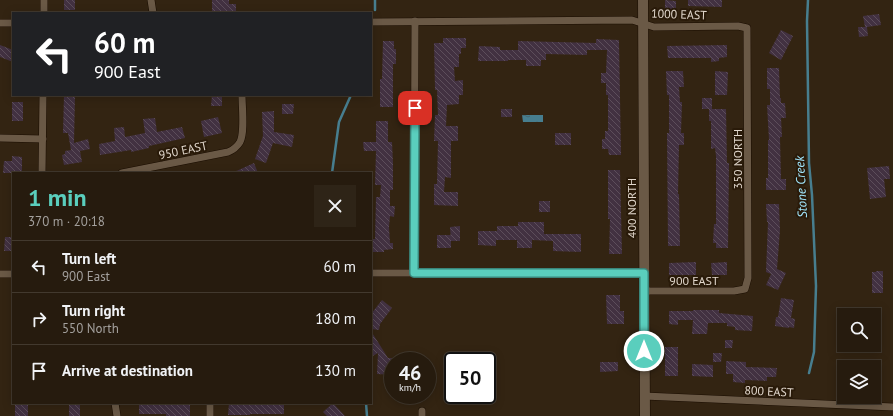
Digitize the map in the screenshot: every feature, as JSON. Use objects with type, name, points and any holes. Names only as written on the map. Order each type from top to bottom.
[{"type":"main road","name":"400 NORTH","points":[[643,0],[645,416]]},
{"type":"street","points":[[44,0],[44,12]]},
{"type":"street","points":[[151,0],[153,12]]},
{"type":"street","name":"1000 EAST","points":[[372,22],[632,20],[654,26],[738,26],[747,28]]},
{"type":"street","points":[[414,273],[415,21]]},
{"type":"street","points":[[0,22],[12,23]]},
{"type":"street","name":"350 NORTH","points":[[745,289],[748,278],[747,28]]},
{"type":"street","points":[[42,172],[43,96]]},
{"type":"street","name":"950 EAST","points":[[127,172],[228,152],[236,147],[241,139],[242,96]]},
{"type":"street","points":[[0,138],[43,139]]},
{"type":"street","points":[[372,273],[644,273]]},
{"type":"street","points":[[0,274],[12,274]]},
{"type":"street","name":"900 EAST","points":[[644,291],[734,291],[745,289]]},
{"type":"street","name":"800 EAST","points":[[644,396],[893,407]]},
{"type":"street","points":[[115,404],[117,416]]},
{"type":"street","points":[[210,404],[210,416]]},
{"type":"water","points":[[522,115],[543,115],[543,122],[523,122]]},
{"type":"building","points":[[64,0],[75,0],[75,10],[64,10]]},
{"type":"building","points":[[212,0],[229,0],[229,4],[236,4],[236,12],[212,12]]},
{"type":"building","points":[[665,0],[676,1],[676,13],[665,14]]},
{"type":"building","points":[[688,0],[722,0],[722,7],[688,6]]},
{"type":"building","points":[[879,14],[881,25],[867,27],[868,36],[859,37],[858,27],[865,27],[863,16]]},
{"type":"building","points":[[781,30],[793,36],[781,60],[769,53]]},
{"type":"building","points":[[443,38],[466,38],[466,48],[461,48],[461,54],[459,54],[459,67],[454,67],[455,81],[463,80],[463,95],[459,95],[459,104],[447,105],[446,126],[458,126],[458,141],[451,141],[451,178],[445,177],[444,192],[458,192],[458,206],[434,205],[434,184],[437,184],[438,141],[434,141],[435,115],[438,115],[437,90],[435,90],[434,43],[443,43]]},
{"type":"building","points":[[596,39],[619,40],[621,155],[609,155],[608,149],[602,149],[602,139],[605,139],[605,131],[608,131],[608,95],[606,95],[606,83],[601,83],[601,73],[606,73],[607,50],[587,50],[587,55],[546,54],[546,60],[541,60],[541,66],[526,66],[526,60],[478,61],[479,46],[500,47],[500,50],[518,50],[518,41],[596,43]]},
{"type":"building","points":[[383,41],[394,41],[394,49],[396,49],[396,64],[393,64],[393,107],[380,107],[380,79],[382,79]]},
{"type":"building","points":[[0,45],[12,50],[12,62],[0,57]]},
{"type":"building","points":[[727,45],[727,57],[719,58],[719,61],[711,62],[711,58],[668,58],[667,46]]},
{"type":"building","points":[[767,68],[779,68],[780,98],[781,103],[785,103],[786,118],[781,118],[782,137],[780,137],[781,179],[786,179],[786,190],[766,190],[766,178],[768,178],[769,140],[767,105],[770,105],[770,89],[767,89]]},
{"type":"building","points":[[666,71],[683,71],[684,87],[679,87],[680,102],[682,102],[681,133],[684,133],[684,145],[679,145],[678,194],[680,246],[668,246],[667,133],[669,133],[669,95],[667,95]]},
{"type":"building","points":[[715,71],[728,72],[727,95],[715,95]]},
{"type":"building","points":[[64,96],[75,96],[74,143],[88,139],[90,149],[80,151],[82,162],[64,165],[62,155],[65,154],[65,151],[71,150],[68,133],[63,133]]},
{"type":"building","points":[[212,96],[222,96],[222,106],[211,106]]},
{"type":"building","points":[[702,98],[712,98],[712,109],[726,109],[727,163],[729,163],[728,248],[716,248],[716,243],[713,243],[714,224],[716,224],[716,156],[715,148],[711,149],[711,121],[709,121],[709,109],[702,109]]},
{"type":"building","points":[[12,102],[23,102],[23,121],[12,121]]},
{"type":"building","points":[[282,104],[294,104],[293,114],[282,114]]},
{"type":"building","points":[[501,109],[512,109],[512,117],[501,117]]},
{"type":"building","points":[[274,111],[274,132],[294,135],[292,147],[273,143],[266,163],[255,159],[263,136],[262,112]]},
{"type":"building","points":[[218,117],[222,133],[204,137],[201,121]]},
{"type":"building","points":[[155,118],[157,132],[182,127],[185,138],[149,146],[149,148],[131,152],[131,150],[100,155],[99,144],[115,141],[114,128],[124,127],[125,137],[145,133],[143,119]]},
{"type":"building","points":[[376,121],[388,121],[388,142],[392,142],[393,163],[393,190],[390,190],[390,206],[395,206],[394,217],[390,216],[389,227],[390,243],[393,243],[393,249],[384,250],[384,252],[372,252],[372,239],[375,239],[376,197],[380,197],[381,185],[375,185],[376,151],[364,151],[363,142],[376,142]]},
{"type":"building","points":[[555,133],[571,133],[571,145],[555,145]]},
{"type":"building","points":[[12,156],[22,157],[22,172],[3,173],[4,161],[12,161]]},
{"type":"building","points":[[254,163],[258,172],[234,172]]},
{"type":"building","points":[[889,166],[890,179],[884,179],[886,197],[870,199],[867,168]]},
{"type":"building","points":[[608,170],[620,170],[622,254],[609,254],[610,219],[608,219]]},
{"type":"building","points":[[539,201],[550,201],[550,212],[539,212]]},
{"type":"building","points":[[766,204],[779,204],[780,230],[777,269],[786,273],[778,290],[766,285],[771,274],[766,272],[768,222]]},
{"type":"building","points":[[518,222],[544,222],[544,234],[581,234],[581,252],[553,251],[553,241],[532,240],[532,248],[517,248],[517,240],[496,240],[496,246],[478,245],[478,231],[497,231],[497,226],[518,226]]},
{"type":"building","points":[[460,226],[460,241],[451,241],[450,227]]},
{"type":"building","points":[[437,235],[451,235],[451,248],[437,248]]},
{"type":"building","points":[[5,237],[12,237],[12,251],[4,251]]},
{"type":"building","points":[[696,262],[696,275],[669,275],[669,263]]},
{"type":"building","points":[[727,262],[727,275],[712,275],[711,263]]},
{"type":"building","points":[[883,271],[883,293],[872,293],[872,272]]},
{"type":"building","points":[[606,295],[620,295],[620,311],[624,311],[624,324],[607,324]]},
{"type":"building","points":[[781,298],[794,300],[791,318],[795,319],[794,328],[775,326]]},
{"type":"building","points":[[382,300],[392,308],[380,324],[379,330],[372,329],[372,313]]},
{"type":"building","points":[[719,310],[719,313],[753,316],[752,331],[735,330],[735,327],[727,326],[727,323],[708,323],[707,334],[692,334],[693,320],[678,320],[678,325],[669,324],[669,311]]},
{"type":"building","points":[[372,333],[384,352],[384,374],[377,374],[378,353],[372,356]]},
{"type":"building","points":[[725,340],[733,340],[732,348],[725,348]]},
{"type":"building","points":[[665,347],[678,347],[678,376],[665,376]]},
{"type":"building","points":[[713,353],[722,353],[721,362],[713,362]]},
{"type":"building","points":[[726,361],[746,362],[746,367],[777,368],[776,377],[767,377],[767,381],[745,380],[745,383],[733,382],[733,374],[726,374]]},
{"type":"building","points":[[600,362],[618,362],[618,371],[600,372]]},
{"type":"building","points":[[692,364],[713,365],[713,377],[692,376]]},
{"type":"building","points":[[15,404],[28,404],[28,416],[15,416]]},
{"type":"building","points":[[69,404],[80,404],[80,416],[69,416]]},
{"type":"building","points":[[139,404],[190,404],[190,416],[139,414]]},
{"type":"building","points":[[229,404],[284,404],[284,414],[228,415]]},
{"type":"building","points":[[332,404],[334,404],[345,416],[327,416],[323,412]]},
{"type":"waterway","points":[[375,0],[375,10]]},
{"type":"waterway","name":"Stone Creek","points":[[808,0],[809,163],[816,286],[814,352],[809,373]]},
{"type":"waterway","points":[[332,172],[339,122],[351,96]]},
{"type":"waterway","points":[[366,404],[367,416]]},
{"type":"route","points":[[415,108],[414,273],[644,273],[644,351]]}]
